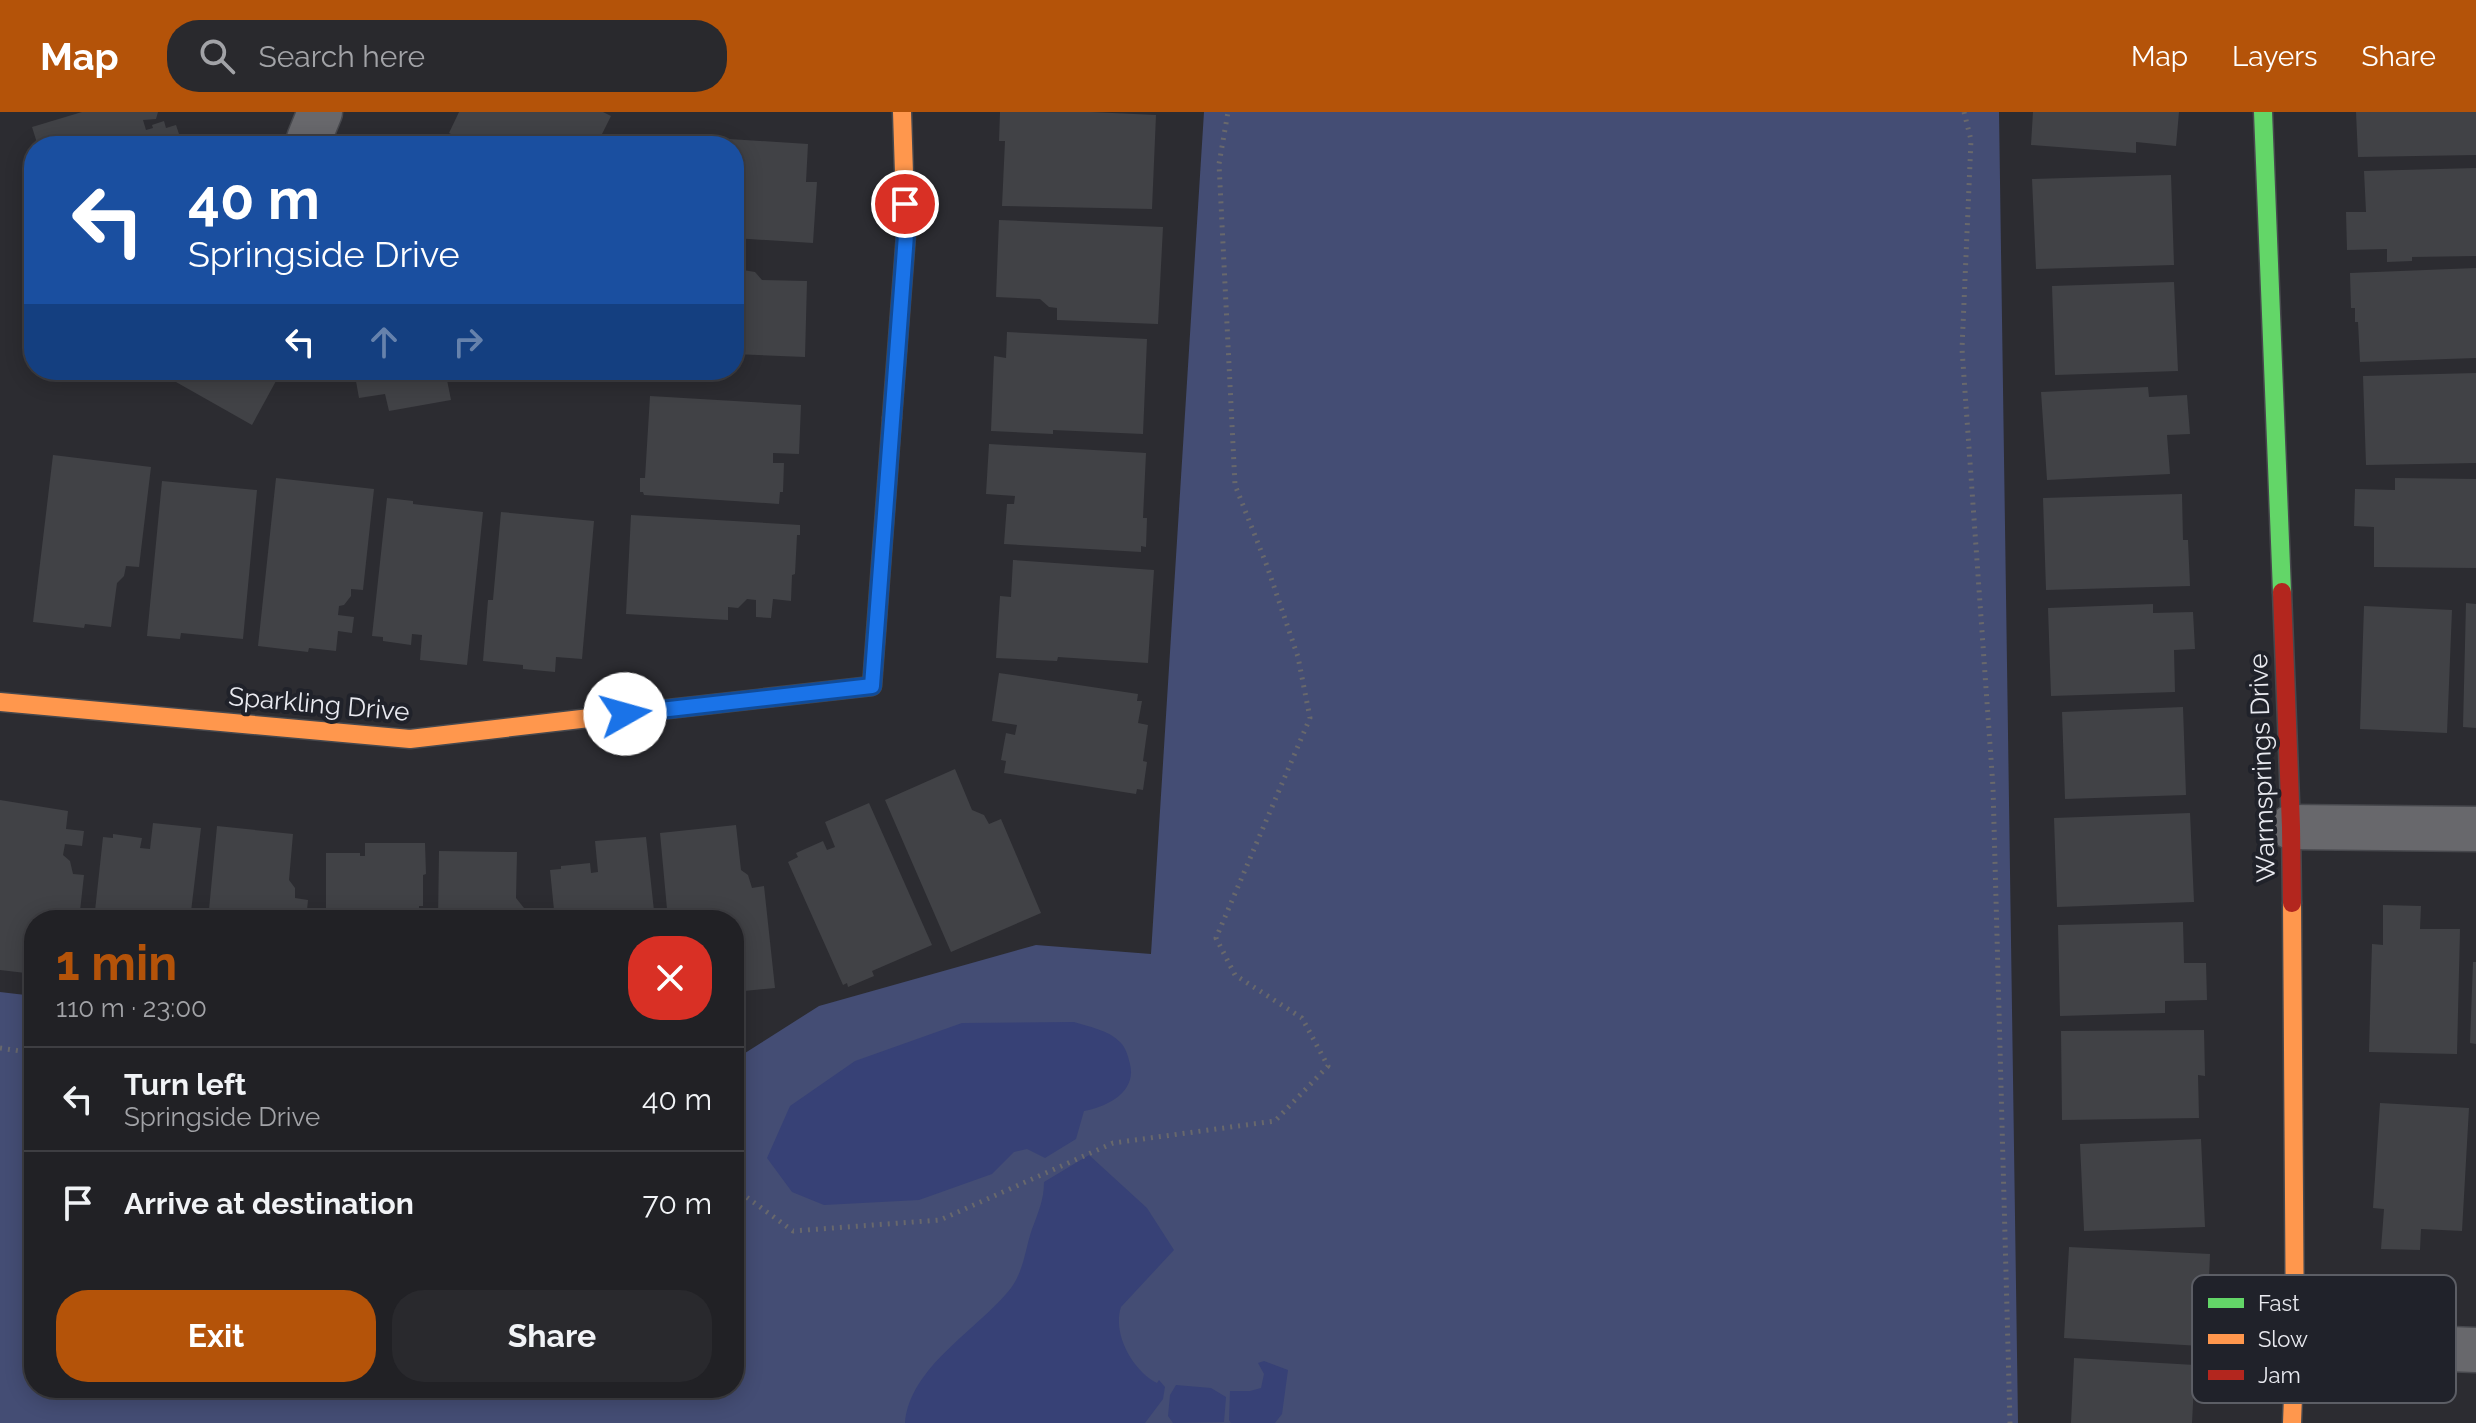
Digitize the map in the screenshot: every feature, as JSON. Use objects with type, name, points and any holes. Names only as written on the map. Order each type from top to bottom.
[{"type":"street","name":"Sparkling Drive","points":[[0,702],[410,739],[872,686],[906,235],[902,112]]},
{"type":"street","name":"Warmsprings Drive","points":[[2263,112],[2291,827],[2294,1275]]},
{"type":"street","points":[[2291,827],[2476,829]]},
{"type":"street","points":[[2456,1349],[2476,1350]]},
{"type":"street","name":"Warmsprings Drive","points":[[2292,1423],[2293,1403]]},
{"type":"path","points":[[744,1195],[793,1231],[940,1220],[1113,1143],[1275,1121],[1328,1066],[1302,1018],[1235,975],[1216,938],[1310,718],[1298,657],[1235,485],[1219,164],[1228,112]]},
{"type":"path","points":[[1964,112],[1971,140],[1962,349],[1993,787],[2010,1423]]},
{"type":"path","points":[[0,1048],[24,1052]]},
{"type":"shaded area","points":[[1204,112],[1999,112],[2018,1423],[0,1423],[0,992],[24,995],[24,1398],[744,1398],[744,1054],[819,1006],[1036,945],[1151,954]]},
{"type":"shaded area","points":[[1074,1022],[1105,1032],[1120,1042],[1128,1055],[1131,1074],[1125,1090],[1111,1102],[1084,1111],[1076,1139],[1045,1158],[1027,1149],[1014,1152],[992,1174],[919,1200],[824,1205],[792,1192],[767,1158],[790,1106],[855,1061],[962,1023]]},
{"type":"shaded area","points":[[1089,1155],[1147,1208],[1174,1250],[1121,1307],[1119,1318],[1119,1329],[1127,1351],[1140,1370],[1157,1383],[1159,1380],[1165,1387],[1163,1399],[1145,1423],[905,1423],[919,1384],[932,1366],[1011,1288],[1022,1267],[1044,1182]]},
{"type":"shaded area","points":[[1264,1361],[1288,1370],[1282,1414],[1275,1423],[1231,1423],[1230,1391],[1261,1388],[1264,1374],[1258,1363]]},
{"type":"shaded area","points":[[1176,1385],[1211,1388],[1226,1397],[1224,1422],[1173,1423],[1168,1416],[1170,1395]]},
{"type":"building","points":[[82,112],[158,112],[156,119],[143,120],[146,130],[164,121],[166,128],[176,125],[180,136],[35,136],[32,127]]},
{"type":"building","points":[[459,112],[603,112],[611,116],[601,136],[455,136],[449,133]]},
{"type":"building","points":[[1000,112],[1156,115],[1152,209],[1002,206],[1005,141],[999,141]]},
{"type":"building","points":[[2033,112],[2179,112],[2176,146],[2136,142],[2136,153],[2031,145]]},
{"type":"building","points":[[2356,112],[2476,112],[2476,155],[2358,157]]},
{"type":"building","points":[[744,140],[808,144],[806,182],[817,182],[813,243],[744,239]]},
{"type":"building","points":[[2476,168],[2476,256],[2412,257],[2412,261],[2387,262],[2387,249],[2347,250],[2346,212],[2366,212],[2364,171]]},
{"type":"building","points":[[2171,175],[2174,265],[2036,269],[2032,179]]},
{"type":"building","points":[[999,220],[1163,227],[1158,324],[1057,320],[1057,308],[1049,307],[1040,299],[996,297]]},
{"type":"building","points":[[2476,268],[2476,358],[2360,362],[2358,322],[2355,322],[2355,308],[2351,308],[2350,273]]},
{"type":"building","points":[[744,270],[755,272],[762,280],[807,281],[805,357],[744,354]]},
{"type":"building","points":[[2174,282],[2178,371],[2055,375],[2052,286]]},
{"type":"building","points":[[1007,332],[1147,339],[1143,434],[991,431],[994,356],[1006,358]]},
{"type":"building","points":[[2476,373],[2476,463],[2366,465],[2363,376]]},
{"type":"building","points":[[177,380],[277,380],[252,425]]},
{"type":"building","points":[[356,380],[447,380],[451,400],[389,411],[385,394],[359,398]]},
{"type":"building","points":[[2148,387],[2149,397],[2187,395],[2190,434],[2167,435],[2170,474],[2047,480],[2041,392]]},
{"type":"building","points":[[650,396],[801,405],[799,454],[773,453],[773,463],[784,463],[783,492],[780,492],[779,504],[644,495],[640,492],[640,478],[645,478]]},
{"type":"building","points":[[989,444],[1146,453],[1143,518],[1147,518],[1146,547],[1141,546],[1141,552],[1004,544],[1007,504],[1014,504],[1015,496],[986,494]]},
{"type":"building","points":[[53,455],[151,467],[139,567],[126,566],[124,576],[117,583],[111,627],[85,624],[84,628],[33,622]]},
{"type":"building","points":[[276,478],[374,489],[363,590],[351,589],[351,596],[344,605],[339,606],[338,615],[354,617],[352,633],[338,631],[336,651],[309,648],[308,652],[258,646]]},
{"type":"building","points":[[2395,478],[2476,479],[2476,568],[2374,567],[2374,527],[2354,526],[2355,489],[2395,490]]},
{"type":"building","points":[[162,481],[257,490],[243,639],[181,633],[180,639],[147,636]]},
{"type":"building","points":[[2182,494],[2183,540],[2188,540],[2190,586],[2046,590],[2043,498]]},
{"type":"building","points":[[387,498],[483,512],[467,665],[420,660],[422,635],[412,634],[411,645],[372,636]]},
{"type":"building","points":[[501,512],[594,521],[582,659],[556,657],[555,672],[483,661],[488,600],[493,600]]},
{"type":"building","points":[[631,515],[800,525],[791,601],[773,599],[771,618],[756,617],[756,600],[747,599],[738,608],[728,607],[728,620],[626,614]]},
{"type":"building","points":[[1013,560],[1154,570],[1148,663],[1058,657],[1057,661],[996,658],[1000,596],[1011,597]]},
{"type":"building","points":[[2466,603],[2476,604],[2476,728],[2463,727]]},
{"type":"building","points":[[2153,604],[2153,613],[2193,612],[2195,649],[2174,650],[2175,692],[2051,696],[2048,608]]},
{"type":"building","points":[[2364,606],[2452,610],[2447,733],[2360,729]]},
{"type":"building","points":[[999,673],[1138,694],[1137,701],[1142,701],[1138,723],[1148,725],[1143,790],[1137,789],[1136,794],[1004,773],[1006,761],[1001,760],[1006,733],[1015,735],[1017,725],[992,721]]},
{"type":"building","points":[[2183,707],[2186,795],[2065,799],[2062,712]]},
{"type":"building","points":[[955,769],[972,810],[984,815],[989,824],[1001,819],[1041,913],[951,952],[885,800]]},
{"type":"building","points":[[0,800],[68,811],[66,829],[84,831],[82,846],[65,844],[63,855],[70,861],[73,874],[84,875],[80,910],[24,910],[24,973],[0,970]]},
{"type":"building","points":[[869,803],[932,945],[872,971],[874,976],[848,987],[847,983],[843,985],[788,862],[798,857],[796,853],[823,841],[827,850],[835,847],[825,822]]},
{"type":"building","points":[[2190,813],[2194,902],[2057,907],[2054,818]]},
{"type":"building","points":[[153,823],[201,828],[191,910],[95,910],[103,837],[113,838],[113,834],[142,838],[140,848],[150,849]]},
{"type":"building","points":[[736,825],[741,870],[748,875],[752,888],[764,886],[775,988],[744,991],[744,910],[667,910],[660,833]]},
{"type":"building","points":[[217,826],[293,834],[289,880],[295,888],[295,898],[308,900],[307,910],[209,910]]},
{"type":"building","points":[[646,837],[654,910],[554,910],[550,870],[590,863],[591,873],[598,872],[595,841]]},
{"type":"building","points":[[365,843],[425,843],[423,906],[419,906],[419,910],[326,910],[326,853],[360,853],[360,856],[365,856]]},
{"type":"building","points":[[439,851],[517,852],[516,898],[524,910],[438,910]]},
{"type":"building","points":[[2383,905],[2421,906],[2420,929],[2460,929],[2457,1054],[2369,1052],[2372,944],[2383,945]]},
{"type":"building","points":[[2183,922],[2184,963],[2206,963],[2207,1000],[2165,1001],[2165,1013],[2060,1016],[2058,925]]},
{"type":"building","points":[[2473,962],[2476,962],[2476,1044],[2470,1043]]},
{"type":"building","points":[[2204,1030],[2205,1076],[2198,1075],[2199,1118],[2062,1120],[2061,1031]]},
{"type":"building","points":[[2380,1103],[2469,1108],[2462,1231],[2421,1229],[2420,1250],[2381,1249],[2384,1209],[2373,1208]]},
{"type":"building","points":[[2201,1139],[2205,1227],[2084,1231],[2080,1144]]},
{"type":"building","points":[[2069,1247],[2210,1254],[2209,1275],[2192,1275],[2192,1345],[2064,1338]]},
{"type":"building","points":[[2074,1358],[2192,1365],[2192,1423],[2071,1423]]},
{"type":"traffic: fast","points":[[2263,112],[2282,592]]},
{"type":"traffic: slow","points":[[892,418],[906,235],[902,112]]},
{"type":"traffic: slow","points":[[0,702],[410,739],[624,714]]},
{"type":"traffic: slow","points":[[2292,903],[2295,1275]]},
{"type":"traffic: slow","points":[[2292,1423],[2293,1403]]},
{"type":"traffic: jam","points":[[624,714],[872,686],[892,418]]},
{"type":"traffic: jam","points":[[2282,592],[2292,903]]},
{"type":"route","points":[[625,714],[872,686],[906,235],[905,204]]}]
